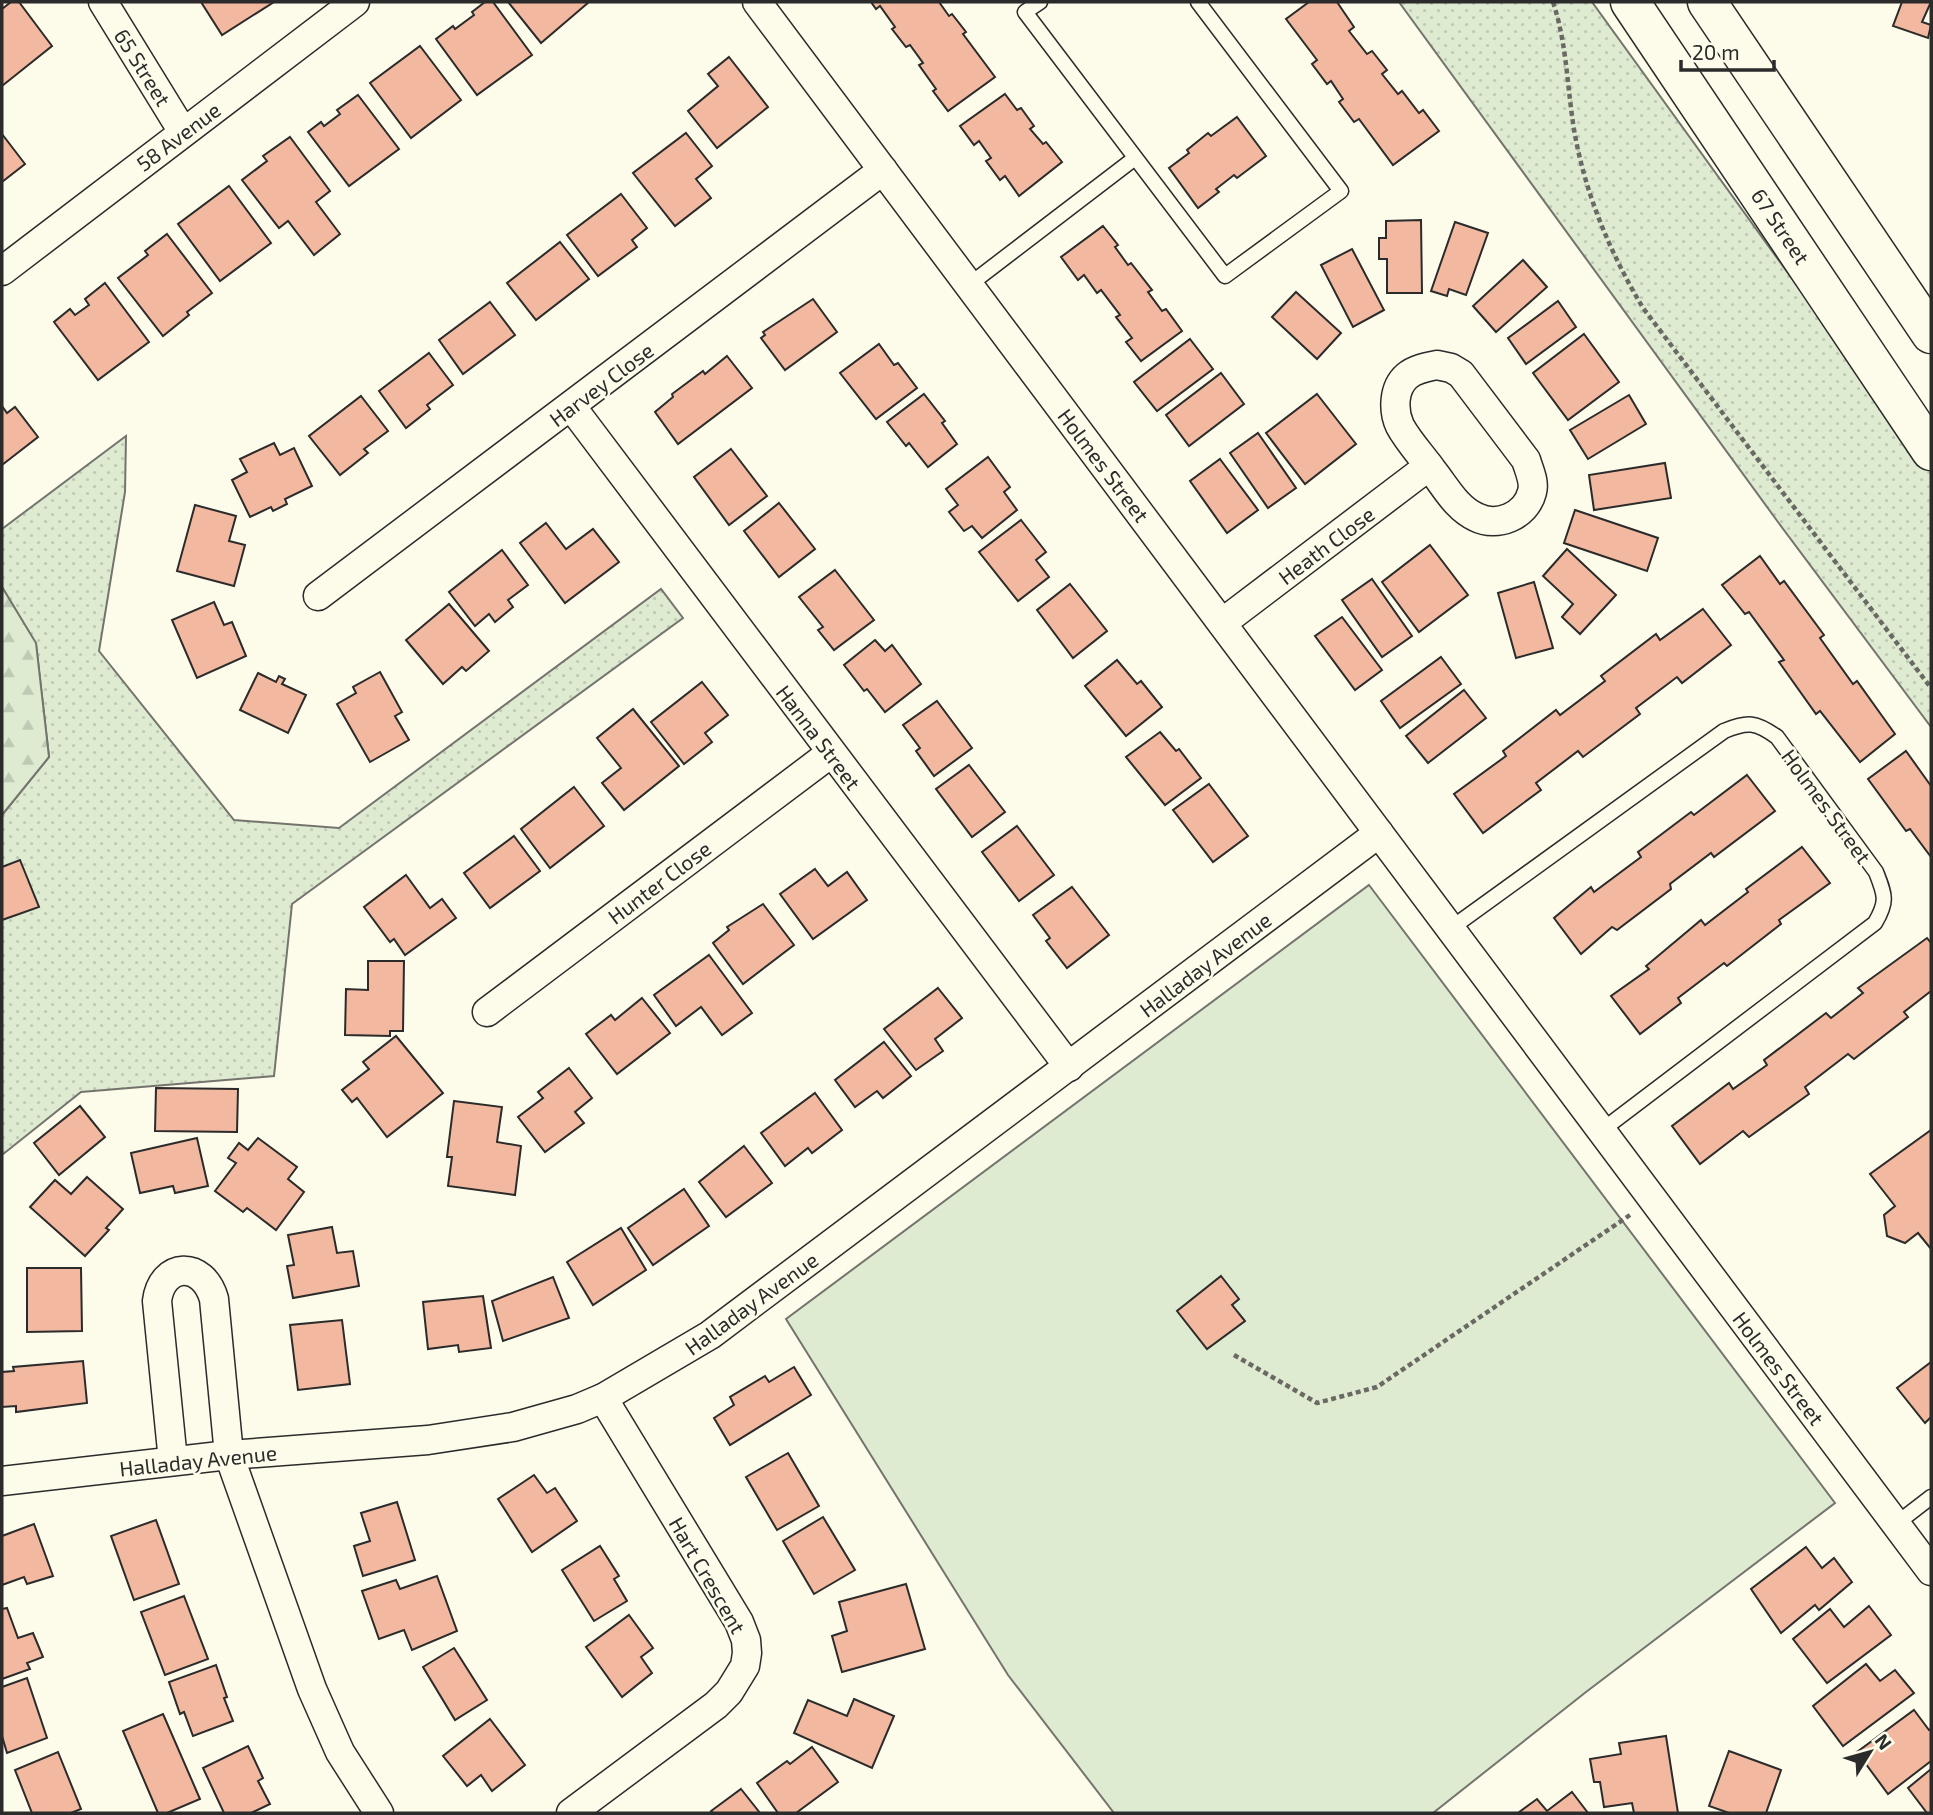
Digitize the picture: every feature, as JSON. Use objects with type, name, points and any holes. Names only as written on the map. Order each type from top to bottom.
[{"type":"main road","name":"67 Street","points":[[1630,2],[1931,451]]},
{"type":"main road","points":[[1707,2],[1931,334]]},
{"type":"street","name":"65 Street","points":[[103,2],[183,132]]},
{"type":"street","name":"58 Avenue","points":[[2,271],[355,2]]},
{"type":"street","name":"Holmes Street","points":[[757,2],[1931,1571]]},
{"type":"street","name":"Harvey Close","points":[[318,596],[883,170]]},
{"type":"street","points":[[1437,365],[1451,368],[1461,374],[1526,460],[1532,477],[1532,491],[1515,516],[1499,521],[1485,521],[1458,505],[1429,466],[1401,428],[1394,409],[1398,390],[1406,376],[1437,365]]},
{"type":"street","name":"Hanna Street","points":[[571,407],[1069,1067]]},
{"type":"street","name":"Heath Close","points":[[1222,623],[1429,466]]},
{"type":"street","name":"Hunter Close","points":[[487,1012],[831,753]]},
{"type":"street","name":"Halladay Avenue","points":[[2,1480],[229,1455],[471,1435],[550,1418],[603,1398],[710,1335],[1379,832]]},
{"type":"street","points":[[173,1461],[158,1301],[163,1283],[171,1275],[182,1271],[202,1276],[210,1285],[214,1299],[229,1455],[312,1689],[340,1752],[379,1813]]},
{"type":"street","name":"Hart Crescent","points":[[571,1813],[716,1705],[737,1681],[745,1666],[747,1653],[740,1622],[603,1398]]},
{"type":"lane","points":[[1040,2],[1026,12],[1225,276],[1341,191],[1198,2]]},
{"type":"lane","points":[[969,285],[1135,158]]},
{"type":"lane","name":"Holmes Street","points":[[1450,929],[1724,731],[1740,724],[1761,725],[1777,737],[1876,872],[1885,894],[1884,908],[1875,923],[1601,1131]]},
{"type":"lane","points":[[1896,1524],[1931,1497]]},
{"type":"path","points":[[1553,2],[1566,61],[1574,125],[1584,173],[1613,254],[1627,282],[1643,308],[1931,688]]},
{"type":"path","points":[[1234,1355],[1317,1403],[1377,1387],[1653,1199]]},
{"type":"green space","points":[[1399,2],[1592,2],[1931,471],[1931,727],[1778,522]]},
{"type":"green space","points":[[126,436],[125,492],[99,651],[234,820],[339,828],[661,589],[683,618],[292,904],[274,1076],[81,1092],[2,1155],[2,815],[49,757],[36,644],[2,587],[2,529]]},
{"type":"green space","points":[[2,587],[36,643],[49,757],[2,815]]},
{"type":"green space","points":[[1369,885],[1835,1503],[1586,1692],[1433,1813],[1114,1813],[1008,1675],[786,1319]]},
{"type":"building","points":[[11,2],[19,2],[52,46],[2,86],[2,9]]},
{"type":"building","points":[[201,2],[274,2],[222,35]]},
{"type":"building","points":[[485,2],[493,2],[532,55],[477,95],[436,39],[474,15],[472,12]]},
{"type":"building","points":[[508,2],[589,2],[541,43]]},
{"type":"building","points":[[871,2],[939,2],[966,32],[963,34],[995,77],[948,111],[919,65],[923,63],[910,45],[906,47],[892,29],[895,27],[880,6],[876,9]]},
{"type":"building","points":[[1309,2],[1337,2],[1354,27],[1349,31],[1367,54],[1372,51],[1387,70],[1382,74],[1398,94],[1402,91],[1419,113],[1423,110],[1439,131],[1393,165],[1359,119],[1354,122],[1339,102],[1343,99],[1331,81],[1327,84],[1312,64],[1317,60],[1286,19]]},
{"type":"building","points":[[1902,2],[1931,2],[1922,22],[1931,25],[1928,38],[1893,26]]},
{"type":"building","points":[[420,46],[461,100],[411,138],[370,83]]},
{"type":"building","points":[[729,57],[768,107],[717,148],[688,111],[718,86],[708,74]]},
{"type":"building","points":[[1005,94],[1017,110],[1021,108],[1034,126],[1030,129],[1043,144],[1046,142],[1062,162],[1019,196],[1005,176],[1000,180],[986,161],[991,158],[979,141],[974,145],[960,126]]},
{"type":"building","points":[[358,95],[399,149],[349,186],[308,132],[321,122],[324,126],[340,114],[337,110]]},
{"type":"building","points":[[1237,117],[1266,156],[1237,178],[1234,175],[1216,189],[1219,192],[1198,208],[1169,168],[1189,153],[1187,150],[1208,133],[1211,136]]},
{"type":"building","points":[[686,133],[712,166],[696,179],[711,198],[675,226],[633,173]]},
{"type":"building","points":[[2,134],[25,164],[2,182]]},
{"type":"building","points":[[290,137],[330,191],[316,202],[340,234],[314,255],[288,221],[279,228],[242,180],[267,161],[263,156]]},
{"type":"building","points":[[229,186],[271,243],[220,281],[178,224]]},
{"type":"building","points":[[621,194],[647,228],[632,240],[637,247],[598,276],[567,235]]},
{"type":"building","points":[[1421,220],[1422,293],[1387,293],[1387,259],[1379,259],[1379,238],[1386,238],[1386,221]]},
{"type":"building","points":[[1455,222],[1488,233],[1466,295],[1449,289],[1447,296],[1431,291]]},
{"type":"building","points":[[1103,226],[1118,245],[1115,247],[1128,265],[1131,263],[1152,290],[1148,292],[1162,311],[1166,309],[1182,331],[1141,361],[1126,342],[1132,338],[1116,317],[1120,315],[1101,290],[1097,293],[1084,275],[1078,280],[1061,257]]},
{"type":"building","points":[[167,234],[212,293],[187,312],[189,315],[163,336],[118,278],[148,255],[145,251]]},
{"type":"building","points":[[560,242],[589,279],[536,320],[507,283]]},
{"type":"building","points":[[1352,249],[1384,310],[1353,327],[1321,265]]},
{"type":"building","points":[[1523,260],[1547,287],[1496,332],[1473,306]]},
{"type":"building","points":[[105,283],[149,342],[98,380],[54,322],[70,309],[75,315],[89,305],[85,299]]},
{"type":"building","points":[[1296,292],[1341,333],[1317,359],[1272,317]]},
{"type":"building","points":[[813,299],[837,332],[785,370],[761,338],[765,335],[763,332]]},
{"type":"building","points":[[1558,301],[1576,327],[1526,364],[1508,338]]},
{"type":"building","points":[[490,302],[515,335],[463,374],[439,340]]},
{"type":"building","points":[[1584,334],[1619,382],[1568,420],[1533,373]]},
{"type":"building","points":[[1190,339],[1213,369],[1157,411],[1134,382]]},
{"type":"building","points":[[879,344],[894,365],[898,363],[917,388],[876,419],[840,373]]},
{"type":"building","points":[[429,353],[453,385],[427,405],[430,409],[406,428],[379,391]]},
{"type":"building","points":[[727,356],[752,388],[678,444],[655,412],[673,397],[672,394],[703,371],[705,374]]},
{"type":"building","points":[[1221,373],[1244,404],[1189,446],[1166,415]]},
{"type":"building","points":[[924,394],[945,421],[942,423],[957,444],[928,467],[909,443],[906,446],[887,422]]},
{"type":"building","points":[[1317,394],[1356,444],[1305,484],[1266,433]]},
{"type":"building","points":[[1629,395],[1646,424],[1588,459],[1570,430]]},
{"type":"building","points":[[361,396],[388,431],[364,449],[368,453],[340,475],[309,436]]},
{"type":"building","points":[[2,406],[7,413],[15,407],[38,437],[2,465]]},
{"type":"building","points":[[1258,433],[1296,488],[1268,508],[1230,453]]},
{"type":"building","points":[[274,443],[280,455],[294,448],[312,486],[285,499],[287,504],[273,511],[271,507],[250,517],[232,480],[247,472],[240,459]]},
{"type":"building","points":[[731,449],[767,496],[729,525],[694,477]]},
{"type":"building","points":[[988,457],[1010,487],[1004,492],[1017,510],[982,538],[972,526],[964,531],[949,512],[958,505],[946,489]]},
{"type":"building","points":[[1220,459],[1258,510],[1227,533],[1190,481]]},
{"type":"building","points":[[1665,463],[1671,498],[1594,510],[1589,475]]},
{"type":"building","points":[[779,503],[815,549],[779,577],[744,531]]},
{"type":"building","points":[[195,505],[236,516],[229,541],[245,545],[234,586],[177,571]]},
{"type":"building","points":[[1575,510],[1658,538],[1647,571],[1564,543]]},
{"type":"building","points":[[1021,520],[1046,552],[1036,560],[1049,577],[1018,601],[979,552]]},
{"type":"building","points":[[546,523],[566,549],[593,529],[619,562],[565,603],[520,543]]},
{"type":"building","points":[[1430,545],[1468,595],[1419,632],[1382,582]]},
{"type":"building","points":[[1567,549],[1616,595],[1580,634],[1562,617],[1573,604],[1543,576]]},
{"type":"building","points":[[502,550],[528,585],[508,600],[513,607],[495,622],[489,614],[475,626],[449,592]]},
{"type":"building","points":[[1760,556],[1780,584],[1784,581],[1824,635],[1820,638],[1853,684],[1857,681],[1895,734],[1860,762],[1820,711],[1816,714],[1779,662],[1784,660],[1749,612],[1745,614],[1722,585]]},
{"type":"building","points":[[835,570],[874,620],[834,650],[818,630],[823,627],[799,597]]},
{"type":"building","points":[[1372,579],[1412,636],[1382,657],[1342,600]]},
{"type":"building","points":[[1534,582],[1553,648],[1516,658],[1498,593]]},
{"type":"building","points":[[1070,584],[1107,631],[1073,658],[1037,610]]},
{"type":"building","points":[[214,602],[224,625],[232,622],[246,656],[197,678],[172,620]]},
{"type":"building","points":[[449,604],[489,651],[466,671],[462,667],[443,684],[406,640]]},
{"type":"building","points":[[1703,609],[1731,645],[1682,683],[1677,677],[1636,708],[1640,714],[1583,757],[1578,751],[1536,783],[1541,790],[1483,833],[1454,794],[1506,756],[1503,751],[1556,710],[1560,715],[1605,681],[1601,676],[1656,634],[1660,640]]},
{"type":"building","points":[[1342,617],[1382,670],[1355,690],[1315,636]]},
{"type":"building","points":[[875,640],[885,651],[892,645],[921,684],[885,712],[844,665]]},
{"type":"building","points":[[1441,657],[1461,684],[1400,728],[1381,701]]},
{"type":"building","points":[[1117,660],[1137,684],[1141,681],[1162,707],[1126,736],[1085,686]]},
{"type":"building","points":[[380,672],[402,712],[395,716],[409,740],[370,762],[337,704],[356,693],[353,687]]},
{"type":"building","points":[[258,673],[276,682],[279,676],[285,679],[282,684],[306,695],[288,733],[240,710]]},
{"type":"building","points":[[702,682],[728,715],[705,733],[712,742],[684,764],[651,722]]},
{"type":"building","points":[[1464,690],[1486,718],[1428,763],[1406,736]]},
{"type":"building","points":[[937,701],[972,748],[934,776],[916,751],[920,748],[903,725]]},
{"type":"building","points":[[633,709],[679,766],[624,810],[602,783],[621,768],[597,738]]},
{"type":"building","points":[[1160,732],[1176,751],[1179,749],[1201,778],[1165,805],[1126,757]]},
{"type":"building","points":[[1906,751],[1931,786],[1931,857],[1910,829],[1906,831],[1868,779]]},
{"type":"building","points":[[969,765],[1005,812],[972,837],[936,789]]},
{"type":"building","points":[[1747,775],[1775,811],[1714,857],[1711,853],[1670,884],[1671,889],[1617,930],[1612,927],[1581,954],[1554,918],[1591,887],[1594,892],[1641,857],[1638,852],[1691,812],[1694,815]]},
{"type":"building","points":[[1209,784],[1248,836],[1213,862],[1173,810]]},
{"type":"building","points":[[574,787],[604,826],[550,868],[521,829]]},
{"type":"building","points":[[1017,826],[1054,875],[1019,901],[982,852]]},
{"type":"building","points":[[514,836],[540,871],[490,908],[464,873]]},
{"type":"building","points":[[1802,847],[1830,883],[1779,920],[1781,924],[1727,966],[1724,963],[1678,998],[1681,1003],[1640,1034],[1611,996],[1649,969],[1646,966],[1701,920],[1705,925],[1748,892],[1746,889]]},
{"type":"building","points":[[20,860],[39,907],[2,920],[2,867]]},
{"type":"building","points":[[815,869],[828,886],[847,872],[867,900],[813,939],[780,894]]},
{"type":"building","points":[[406,875],[430,908],[442,899],[456,918],[405,955],[394,939],[390,942],[364,907]]},
{"type":"building","points":[[1072,887],[1109,935],[1067,968],[1046,941],[1050,938],[1033,915]]},
{"type":"building","points":[[763,904],[794,945],[743,984],[713,943],[729,930],[727,927]]},
{"type":"building","points":[[1927,938],[1931,943],[1931,991],[1904,1012],[1908,1017],[1854,1059],[1848,1054],[1805,1087],[1809,1094],[1749,1137],[1743,1131],[1700,1164],[1672,1126],[1729,1083],[1733,1089],[1767,1065],[1764,1060],[1826,1013],[1831,1018],[1863,993],[1858,988]]},
{"type":"building","points":[[709,955],[752,1013],[722,1035],[701,1007],[676,1026],[654,995]]},
{"type":"building","points":[[368,961],[404,961],[403,1031],[390,1031],[390,1036],[345,1035],[346,989],[368,990]]},
{"type":"building","points":[[938,988],[962,1018],[935,1039],[943,1051],[916,1070],[884,1029]]},
{"type":"building","points":[[642,998],[670,1033],[617,1074],[586,1034],[611,1015],[615,1020]]},
{"type":"building","points":[[396,1036],[443,1093],[387,1137],[357,1098],[352,1102],[342,1090],[369,1069],[363,1062]]},
{"type":"building","points":[[884,1042],[911,1076],[883,1098],[877,1091],[855,1107],[835,1080]]},
{"type":"building","points":[[569,1068],[592,1098],[575,1112],[584,1123],[545,1152],[518,1117],[543,1098],[538,1092]]},
{"type":"building","points":[[156,1088],[238,1089],[237,1132],[155,1131]]},
{"type":"building","points":[[815,1093],[842,1130],[812,1153],[808,1148],[785,1166],[761,1133]]},
{"type":"building","points":[[454,1101],[502,1107],[497,1142],[521,1146],[515,1195],[448,1186],[452,1157],[447,1157]]},
{"type":"building","points":[[80,1106],[105,1137],[59,1175],[34,1143]]},
{"type":"building","points":[[1931,1130],[1931,1249],[1918,1233],[1905,1243],[1887,1236],[1884,1215],[1895,1206],[1870,1174]]},
{"type":"building","points":[[197,1138],[208,1186],[175,1193],[173,1186],[140,1193],[131,1153]]},
{"type":"building","points":[[258,1138],[297,1167],[288,1179],[304,1192],[276,1230],[247,1208],[243,1212],[215,1191],[236,1163],[228,1158],[239,1143],[248,1150]]},
{"type":"building","points":[[744,1146],[772,1183],[726,1217],[699,1182]]},
{"type":"building","points":[[87,1177],[123,1209],[106,1228],[109,1230],[85,1256],[30,1207],[55,1180],[71,1194]]},
{"type":"building","points":[[684,1189],[709,1226],[653,1265],[628,1228]]},
{"type":"building","points":[[332,1227],[337,1253],[353,1251],[359,1286],[293,1298],[287,1266],[294,1265],[288,1235]]},
{"type":"building","points":[[621,1228],[646,1270],[593,1305],[567,1262]]},
{"type":"building","points":[[27,1268],[81,1268],[82,1331],[27,1332]]},
{"type":"building","points":[[1221,1276],[1239,1299],[1232,1305],[1245,1321],[1207,1349],[1177,1311]]},
{"type":"building","points":[[553,1277],[569,1318],[503,1341],[492,1301]]},
{"type":"building","points":[[483,1296],[491,1348],[459,1352],[458,1345],[428,1349],[423,1302]]},
{"type":"building","points":[[342,1320],[350,1384],[298,1390],[290,1325]]},
{"type":"building","points":[[83,1361],[87,1403],[16,1412],[16,1406],[2,1407],[2,1372],[14,1371],[13,1367]]},
{"type":"building","points":[[1931,1362],[1931,1417],[1925,1423],[1897,1388]]},
{"type":"building","points":[[794,1367],[811,1395],[730,1445],[714,1418],[734,1405],[730,1397],[765,1376],[769,1382]]},
{"type":"building","points":[[788,1453],[819,1506],[777,1530],[746,1477]]},
{"type":"building","points":[[534,1475],[547,1493],[555,1488],[577,1521],[532,1552],[498,1499]]},
{"type":"building","points":[[397,1502],[415,1560],[363,1576],[354,1546],[370,1541],[361,1513]]},
{"type":"building","points":[[823,1517],[855,1570],[814,1594],[783,1541]]},
{"type":"building","points":[[156,1520],[179,1584],[134,1600],[111,1536]]},
{"type":"building","points":[[34,1524],[53,1576],[27,1584],[24,1577],[2,1585],[2,1536]]},
{"type":"building","points":[[600,1546],[619,1576],[614,1579],[627,1601],[594,1621],[562,1570]]},
{"type":"building","points":[[1806,1547],[1822,1568],[1834,1558],[1852,1582],[1819,1610],[1815,1605],[1781,1633],[1751,1589]]},
{"type":"building","points":[[437,1576],[457,1631],[412,1650],[404,1630],[379,1639],[362,1591],[396,1580],[400,1589]]},
{"type":"building","points":[[906,1584],[925,1649],[842,1672],[832,1636],[847,1631],[839,1602]]},
{"type":"building","points":[[184,1596],[208,1659],[165,1675],[141,1612]]},
{"type":"building","points":[[1869,1606],[1891,1635],[1827,1683],[1793,1639],[1830,1609],[1844,1627]]},
{"type":"building","points":[[7,1608],[18,1638],[33,1633],[43,1657],[27,1663],[30,1669],[2,1679],[2,1609]]},
{"type":"building","points":[[629,1615],[653,1648],[641,1657],[652,1673],[622,1697],[586,1647]]},
{"type":"building","points":[[454,1648],[487,1700],[455,1720],[423,1667]]},
{"type":"building","points":[[1866,1664],[1880,1681],[1895,1670],[1914,1693],[1843,1746],[1813,1706]]},
{"type":"building","points":[[216,1665],[233,1721],[193,1736],[184,1712],[180,1714],[169,1682]]},
{"type":"building","points":[[27,1678],[47,1738],[7,1753],[2,1736],[2,1687]]},
{"type":"building","points":[[854,1699],[894,1716],[872,1768],[794,1733],[808,1700],[847,1716]]},
{"type":"building","points":[[1914,1710],[1929,1730],[1931,1729],[1931,1761],[1888,1794],[1857,1752]]},
{"type":"building","points":[[163,1714],[200,1799],[167,1813],[158,1813],[123,1731]]},
{"type":"building","points":[[490,1719],[525,1765],[492,1791],[481,1775],[467,1786],[443,1756]]},
{"type":"building","points":[[1666,1736],[1678,1813],[1634,1813],[1632,1803],[1604,1807],[1600,1782],[1594,1782],[1590,1759],[1621,1754],[1619,1743]]},
{"type":"building","points":[[248,1746],[263,1778],[258,1781],[270,1804],[251,1813],[224,1813],[203,1768]]},
{"type":"building","points":[[812,1747],[838,1782],[796,1813],[778,1813],[757,1783],[787,1761],[790,1764]]},
{"type":"building","points":[[1729,1751],[1781,1770],[1766,1813],[1729,1813],[1709,1806]]},
{"type":"building","points":[[58,1752],[81,1809],[71,1813],[32,1813],[15,1770]]},
{"type":"building","points":[[1931,1769],[1931,1813],[1927,1813],[1908,1788]]},
{"type":"building","points":[[741,1789],[760,1813],[711,1811]]},
{"type":"building","points":[[1572,1792],[1588,1813],[1518,1813],[1537,1799],[1547,1811]]}]
